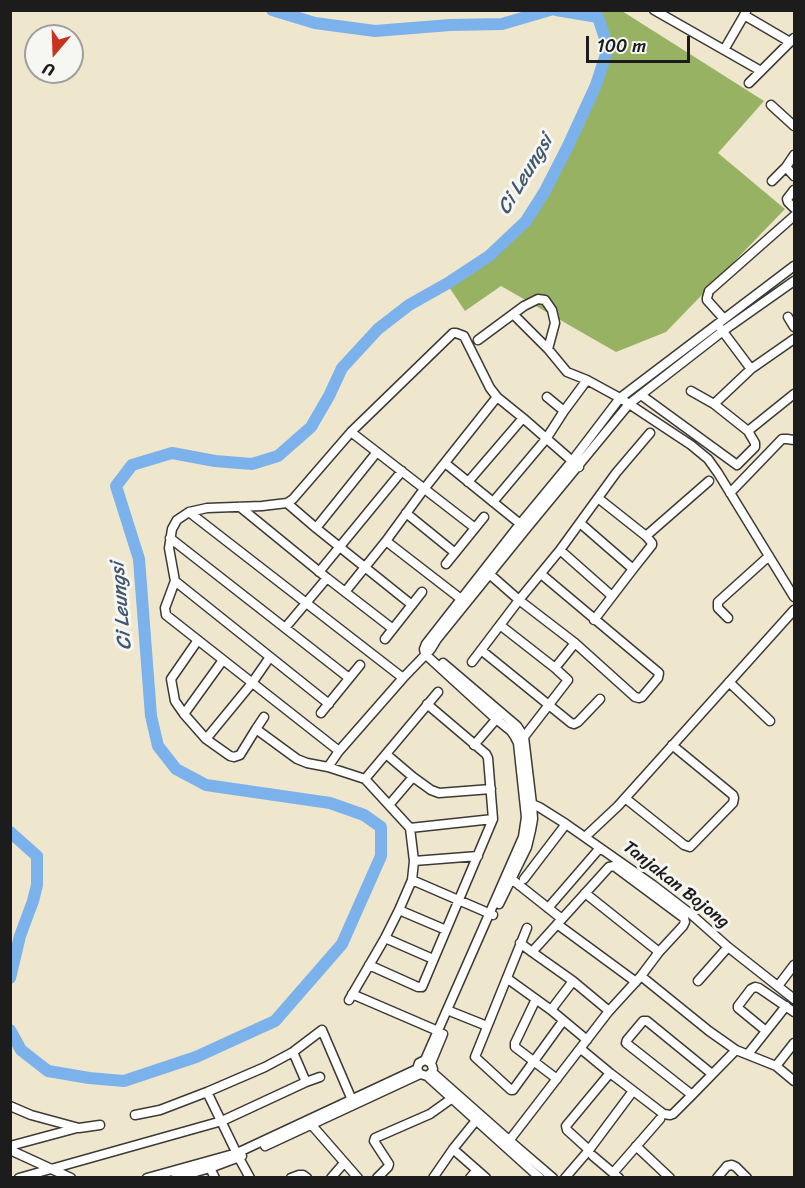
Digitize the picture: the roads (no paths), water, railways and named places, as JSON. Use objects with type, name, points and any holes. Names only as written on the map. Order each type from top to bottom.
[{"type":"street","points":[[654,10],[761,71]]},
{"type":"street","points":[[724,50],[745,13],[793,40],[749,83]]},
{"type":"street","points":[[771,105],[795,126]]},
{"type":"street","points":[[772,181],[795,155]]},
{"type":"street","points":[[786,167],[795,176]]},
{"type":"street","points":[[795,190],[787,201],[795,208]]},
{"type":"street","points":[[751,369],[707,298],[710,291],[795,216]]},
{"type":"street","points":[[576,464],[620,398],[795,266]]},
{"type":"street","points":[[327,766],[428,652],[523,526],[629,404],[721,324],[795,281]]},
{"type":"street","points":[[478,340],[524,306],[538,299],[545,300],[552,310],[555,323],[548,349]]},
{"type":"street","points":[[513,314],[567,372],[620,398],[691,445],[708,459],[795,597]]},
{"type":"street","points":[[788,317],[795,327]]},
{"type":"street","points":[[339,751],[164,612],[175,581],[169,548],[172,529],[177,520],[189,512],[207,508],[287,503],[297,495],[351,432],[453,333],[464,336],[490,388],[497,397],[576,464]]},
{"type":"street","points":[[714,404],[751,369],[795,339]]},
{"type":"street","points":[[494,502],[546,439],[587,380]]},
{"type":"street","points":[[641,395],[737,465],[755,447],[748,431],[714,404],[691,391]]},
{"type":"street","points":[[748,431],[795,394]]},
{"type":"street","points":[[345,592],[497,397]]},
{"type":"street","points":[[547,397],[564,411]]},
{"type":"street","points":[[468,482],[523,418]]},
{"type":"street","points":[[351,432],[475,528]]},
{"type":"street","points":[[472,662],[560,550],[616,473],[650,433]]},
{"type":"street","points":[[730,493],[782,440],[788,438],[795,440]]},
{"type":"street","points":[[316,528],[377,452]]},
{"type":"street","points":[[445,463],[523,526]]},
{"type":"street","points":[[285,628],[306,603],[340,547],[402,471]]},
{"type":"street","points":[[646,536],[709,481]]},
{"type":"street","points":[[594,620],[652,545],[646,536],[598,498]]},
{"type":"street","points":[[287,503],[412,605]]},
{"type":"street","points":[[240,507],[393,629]]},
{"type":"street","points":[[189,512],[403,678]]},
{"type":"street","points":[[406,513],[454,552]]},
{"type":"street","points":[[446,564],[484,517]]},
{"type":"street","points":[[580,523],[633,569]]},
{"type":"street","points":[[170,538],[349,678]]},
{"type":"street","points":[[386,541],[461,599]]},
{"type":"street","points":[[560,550],[612,596]]},
{"type":"street","points":[[728,618],[718,608],[718,602],[769,556]]},
{"type":"street","points":[[487,572],[461,599],[424,649],[499,716],[511,731],[518,743],[528,805]]},
{"type":"street","points":[[487,572],[575,643],[637,698],[642,697],[658,678],[657,671],[541,574]]},
{"type":"street","points":[[175,581],[329,704]]},
{"type":"street","points":[[386,639],[422,592]]},
{"type":"street","points":[[585,837],[625,798],[795,610]]},
{"type":"street","points":[[500,625],[555,668],[568,682],[524,737]]},
{"type":"street","points":[[198,640],[171,679],[175,701],[184,714],[206,739],[230,756],[237,757],[264,717]]},
{"type":"street","points":[[555,668],[575,643]]},
{"type":"street","points":[[481,650],[574,724],[600,699]]},
{"type":"street","points":[[206,739],[252,683],[270,657]]},
{"type":"street","points":[[184,714],[223,660]]},
{"type":"street","points":[[321,713],[360,665]]},
{"type":"street","points":[[729,682],[770,721]]},
{"type":"street","points":[[365,779],[438,692]]},
{"type":"street","points":[[369,965],[420,988],[423,985],[493,819],[486,754],[427,705]]},
{"type":"street","points":[[175,1178],[210,1168],[425,1069],[509,877],[523,837],[528,805],[524,737],[517,726],[499,716]]},
{"type":"street","points":[[474,745],[499,716]]},
{"type":"street","points":[[256,729],[307,764],[327,766],[365,779],[410,828],[414,861],[412,880],[385,938],[350,997],[438,1031]]},
{"type":"street","points":[[625,798],[690,847],[733,803],[733,795],[672,745]]},
{"type":"street","points":[[386,754],[413,777],[440,794],[491,789]]},
{"type":"street","points":[[389,805],[413,777]]},
{"type":"street","name":"Tanjakan Bojong","points":[[528,805],[539,807],[566,824],[653,885],[795,999]]},
{"type":"street","points":[[410,828],[493,819]]},
{"type":"street","points":[[524,879],[566,824]]},
{"type":"street","points":[[548,908],[598,849]]},
{"type":"street","points":[[414,861],[478,856]]},
{"type":"street","points":[[507,1144],[609,1011],[685,922],[684,918],[614,866],[609,867],[532,952]]},
{"type":"street","points":[[509,877],[548,908],[559,921],[709,1031],[736,1050],[776,1066],[795,1081]]},
{"type":"street","points":[[412,880],[491,915]]},
{"type":"street","points":[[585,893],[659,951]]},
{"type":"street","points":[[399,910],[446,930]]},
{"type":"street","points":[[527,928],[475,1057],[513,1090],[563,1021]]},
{"type":"street","points":[[385,938],[433,959]]},
{"type":"street","points":[[520,943],[573,981],[609,1011]]},
{"type":"street","points":[[698,981],[728,946]]},
{"type":"street","points":[[777,986],[795,965]]},
{"type":"street","points":[[508,979],[587,1040]]},
{"type":"street","points":[[550,1010],[573,981]]},
{"type":"street","points":[[766,1031],[738,1008],[751,989],[759,988],[795,1012]]},
{"type":"street","points":[[536,999],[514,1045],[557,1080]]},
{"type":"street","points":[[747,1054],[786,1006]]},
{"type":"street","points":[[450,1011],[488,1026]]},
{"type":"street","points":[[310,1123],[352,1100],[425,1069],[438,1031],[450,1011]]},
{"type":"street","points":[[692,1095],[626,1043],[643,1022],[646,1021],[712,1074]]},
{"type":"street","points":[[135,1115],[160,1110],[265,1067],[293,1052],[322,1030],[352,1100]]},
{"type":"street","points":[[776,1066],[795,1043]]},
{"type":"street","points":[[581,1049],[666,1115],[673,1114],[736,1050]]},
{"type":"street","points":[[293,1052],[306,1082]]},
{"type":"street","points":[[425,1069],[452,1099],[478,1118]]},
{"type":"street","points":[[425,1069],[507,1144],[540,1178]]},
{"type":"street","points":[[610,1073],[566,1126],[567,1130],[591,1153],[616,1175],[636,1146],[660,1119]]},
{"type":"street","points":[[19,1178],[222,1121],[320,1077]]},
{"type":"street","points":[[566,1178],[591,1153],[633,1091]]},
{"type":"street","points":[[207,1092],[250,1178]]},
{"type":"street","points":[[377,1178],[389,1164],[374,1141],[375,1138],[430,1114],[452,1099]]},
{"type":"street","points":[[10,1106],[31,1115],[79,1128]]},
{"type":"street","points":[[433,1178],[478,1118]]},
{"type":"street","points":[[310,1123],[358,1178]]},
{"type":"street","points":[[10,1148],[79,1128],[100,1125]]},
{"type":"street","points":[[507,1144],[554,1178]]},
{"type":"street","points":[[636,1146],[670,1178]]},
{"type":"street","points":[[10,1148],[71,1178]]},
{"type":"street","points":[[453,1149],[486,1178]]},
{"type":"street","points":[[147,1178],[238,1155]]},
{"type":"street","points":[[332,1178],[344,1162]]},
{"type":"street","points":[[717,1178],[727,1166],[732,1165],[747,1178]]},
{"type":"street","points":[[210,1168],[215,1178]]},
{"type":"street","points":[[470,1178],[477,1170]]},
{"type":"street","points":[[291,1178],[299,1175],[307,1178]]},
{"type":"waterway","name":"Ci Leungsi","points":[[272,10],[315,23],[375,31],[450,25],[502,24],[550,10]]},
{"type":"waterway","name":"Ci Leungsi","points":[[10,1030],[21,1050],[48,1071],[124,1081],[196,1057],[275,1021],[342,944],[381,856],[381,827],[364,815],[330,803],[206,785],[176,769],[158,746],[151,716],[139,559],[116,486],[132,465],[172,453],[215,461],[252,464],[278,456],[311,427],[342,368],[378,329],[409,305],[489,256],[526,221],[545,191],[568,146],[596,85],[608,48],[598,17],[556,10]]},
{"type":"waterway","name":"Ci Leungsi","points":[[10,832],[37,856],[37,885],[20,936],[10,978]]}]
